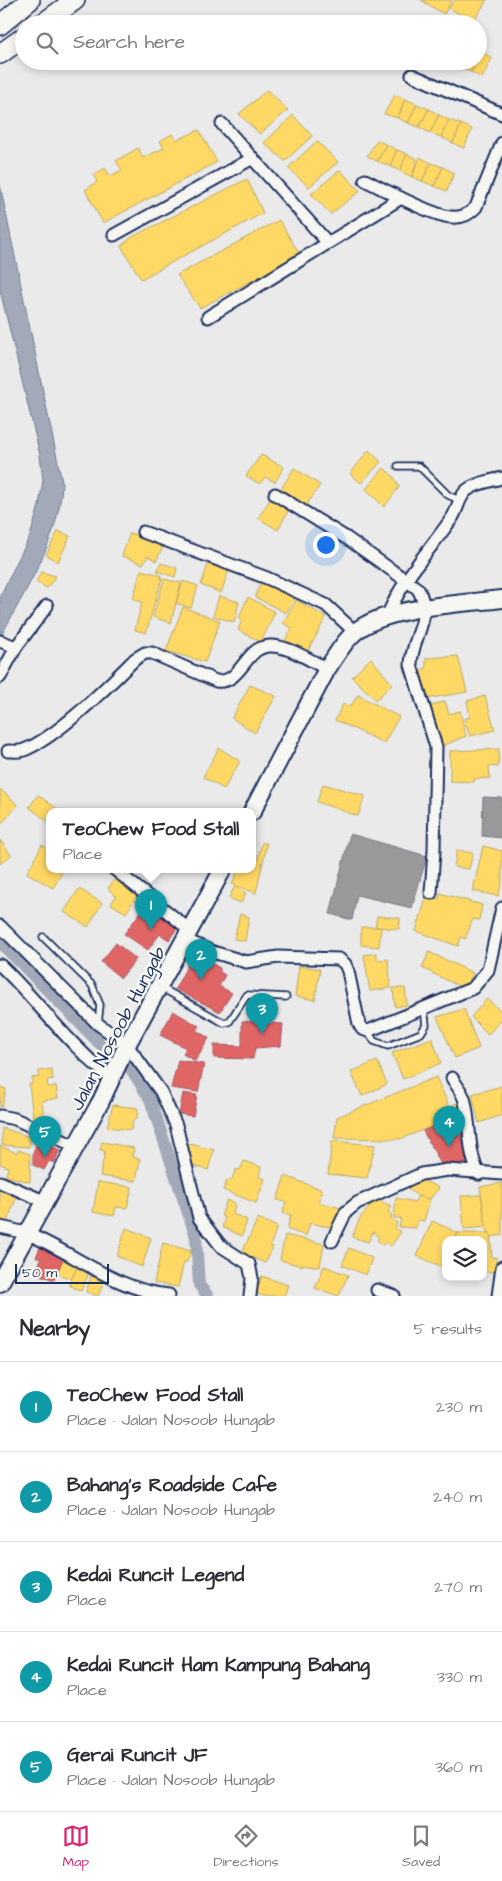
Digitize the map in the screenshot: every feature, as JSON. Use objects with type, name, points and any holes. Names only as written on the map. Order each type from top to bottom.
[{"type":"main road","points":[[0,25],[30,0]]},
{"type":"main road","points":[[54,15],[75,0]]},
{"type":"main road","points":[[0,54],[15,43]]},
{"type":"main road","points":[[254,808],[327,669],[342,646],[355,632],[374,621],[424,608],[502,600]]},
{"type":"main road","name":"Jalan Nosoob Hungab","points":[[0,1283],[77,1147],[114,1077],[125,1050],[221,873]]},
{"type":"street","points":[[412,75],[502,114]]},
{"type":"street","points":[[222,124],[328,243]]},
{"type":"street","points":[[365,180],[401,198],[450,217],[469,214],[482,196],[502,143]]},
{"type":"street","points":[[114,235],[253,158]]},
{"type":"street","points":[[208,317],[401,198]]},
{"type":"street","points":[[387,617],[394,599],[453,516],[459,500],[471,488],[502,478]]},
{"type":"street","points":[[275,494],[348,539],[418,589],[424,608],[421,632],[411,657],[411,665],[436,747],[434,851],[431,893]]},
{"type":"street","points":[[143,532],[267,578],[326,605],[355,632]]},
{"type":"street","points":[[0,677],[16,647],[47,606]]},
{"type":"street","points":[[2,641],[16,647]]},
{"type":"street","points":[[8,751],[23,750],[49,735],[80,711],[135,659],[145,653],[152,653],[216,681],[224,682],[232,678],[256,650],[262,646],[283,648],[327,669]]},
{"type":"street","points":[[118,873],[188,936],[220,955],[246,962],[287,957],[340,959],[348,971],[359,1024],[362,1029],[368,1031],[473,988],[482,979],[492,958],[502,908]]},
{"type":"street","points":[[0,926],[125,1050],[161,1092],[176,1125],[199,1218],[221,1246],[249,1264],[252,1278],[250,1296]]},
{"type":"street","points":[[0,965],[23,986],[87,1060],[114,1077]]},
{"type":"street","points":[[452,1078],[463,1095],[468,1115],[474,1163],[479,1174]]},
{"type":"street","points":[[0,1116],[16,1119],[77,1147]]},
{"type":"street","points":[[332,1241],[346,1212],[357,1203],[399,1183],[434,1171],[502,1174]]},
{"type":"street","points":[[0,1182],[46,1202]]},
{"type":"street","points":[[0,1227],[29,1234],[126,1284],[150,1292],[170,1295]]},
{"type":"street","points":[[498,1296],[502,1267]]},
{"type":"street","points":[[377,1290],[394,1296]]},
{"type":"lane","points":[[398,466],[419,466],[448,495],[459,500]]},
{"type":"lane","points":[[43,937],[92,985],[100,1005],[98,1024]]},
{"type":"lane","points":[[160,987],[224,1023],[229,1022],[246,996],[286,997]]},
{"type":"lane","points":[[368,1031],[374,1041],[388,1046],[421,1033],[426,1025],[424,1008]]},
{"type":"water","points":[[0,185],[62,482],[60,503],[48,543],[31,582],[0,638],[0,596],[30,536],[39,506],[43,480],[40,455],[0,290]]},
{"type":"building: Homes","points":[[421,0],[452,0],[444,14]]},
{"type":"building: Homes","points":[[455,0],[487,0],[477,15],[461,15],[449,8]]},
{"type":"building: Homes","points":[[487,55],[492,58],[487,68]]},
{"type":"building: Homes","points":[[472,70],[486,70],[482,78],[471,72]]},
{"type":"building: Homes","points":[[267,90],[288,110],[260,134],[239,114]]},
{"type":"building: Homes","points":[[395,95],[405,99],[398,118],[384,114]]},
{"type":"building: Homes","points":[[405,99],[417,104],[408,123],[398,118]]},
{"type":"building: Homes","points":[[417,104],[429,109],[419,127],[408,123]]},
{"type":"building: Homes","points":[[429,109],[439,115],[430,133],[419,127]]},
{"type":"building: Homes","points":[[293,115],[312,136],[285,161],[264,143]]},
{"type":"building: Homes","points":[[439,115],[449,120],[441,137],[430,133]]},
{"type":"building: Homes","points":[[449,120],[461,124],[453,143],[441,137]]},
{"type":"building: Homes","points":[[461,124],[472,129],[464,148],[453,143]]},
{"type":"building: Homes","points":[[199,130],[217,162],[103,223],[85,190],[97,182],[94,175],[105,168],[110,176],[122,170],[116,161],[138,148],[143,158],[164,148],[160,141],[172,134],[177,140]]},
{"type":"building: Homes","points":[[377,140],[387,145],[377,161],[367,156]]},
{"type":"building: Homes","points":[[317,141],[338,162],[309,187],[288,168]]},
{"type":"building: Homes","points":[[387,145],[397,150],[390,166],[377,161]]},
{"type":"building: Homes","points":[[397,150],[407,154],[400,171],[390,166]]},
{"type":"building: Homes","points":[[407,154],[417,159],[412,177],[400,171]]},
{"type":"building: Homes","points":[[420,157],[431,163],[422,181],[412,177]]},
{"type":"building: Homes","points":[[431,163],[443,167],[434,186],[422,181]]},
{"type":"building: Homes","points":[[443,167],[454,173],[447,191],[434,186]]},
{"type":"building: Homes","points":[[340,170],[360,191],[331,214],[311,194]]},
{"type":"building: Homes","points":[[247,179],[263,213],[141,279],[121,246],[132,237]]},
{"type":"building: Homes","points":[[279,220],[299,253],[278,267],[200,308],[177,275]]},
{"type":"building: Homes","points":[[369,450],[381,462],[361,483],[350,474]]},
{"type":"building: Homes","points":[[261,455],[284,467],[275,482],[265,477],[260,484],[246,476]]},
{"type":"building: Homes","points":[[294,468],[320,485],[306,506],[281,489]]},
{"type":"building: Homes","points":[[384,468],[394,477],[399,487],[384,507],[366,489]]},
{"type":"building: Homes","points":[[271,498],[289,509],[278,530],[258,518]]},
{"type":"building: Homes","points":[[58,531],[70,536],[58,562],[46,555]]},
{"type":"building: Homes","points":[[130,533],[164,545],[156,561],[148,556],[143,564],[122,556]]},
{"type":"building: Homes","points":[[209,562],[229,570],[221,593],[201,585]]},
{"type":"building: Homes","points":[[161,563],[177,568],[175,577],[157,571]]},
{"type":"building: Homes","points":[[141,570],[160,575],[162,578],[146,633],[135,630],[142,602],[133,599]]},
{"type":"building: Homes","points":[[41,572],[56,576],[47,588],[36,582]]},
{"type":"building: Homes","points":[[164,579],[181,583],[171,623],[153,617]]},
{"type":"building: Homes","points":[[262,580],[295,597],[286,613],[255,597]]},
{"type":"building: Homes","points":[[183,581],[198,586],[191,608],[176,603]]},
{"type":"building: Homes","points":[[219,596],[239,602],[234,622],[213,616]]},
{"type":"building: Homes","points":[[248,597],[275,612],[261,642],[238,630],[242,620],[239,617]]},
{"type":"building: Homes","points":[[296,600],[326,617],[308,651],[285,641],[292,628],[283,623]]},
{"type":"building: Homes","points":[[183,607],[220,621],[205,662],[166,651]]},
{"type":"building: Homes","points":[[458,656],[467,692],[425,699],[418,672],[426,668],[426,658]]},
{"type":"building: Homes","points":[[371,658],[392,684],[376,700],[352,677]]},
{"type":"building: Homes","points":[[250,685],[276,696],[255,733],[232,718]]},
{"type":"building: Homes","points":[[358,695],[399,717],[384,743],[335,720],[343,704],[350,707]]},
{"type":"building: Homes","points":[[485,696],[495,730],[470,736],[464,719],[470,717],[467,701]]},
{"type":"building: Homes","points":[[445,701],[449,714],[460,711],[466,736],[442,746],[428,707]]},
{"type":"building: Homes","points":[[219,748],[240,761],[224,789],[203,777]]},
{"type":"building: Homes","points":[[499,749],[498,767],[489,766],[490,778],[474,779],[474,782],[450,781],[450,751]]},
{"type":"building: Homes","points":[[323,784],[365,796],[358,816],[317,802]]},
{"type":"building: Homes","points":[[0,789],[18,805],[2,823],[0,821]]},
{"type":"building: Homes","points":[[38,795],[56,808],[46,808],[46,820],[29,807]]},
{"type":"building: Homes","points":[[0,840],[11,855],[0,864]]},
{"type":"building: Homes","points":[[262,843],[267,843],[256,893],[232,884],[237,873],[256,873],[256,865]]},
{"type":"building: Homes","points":[[42,845],[46,848],[46,873],[62,873],[53,888],[27,873]]},
{"type":"building: Homes","points":[[483,846],[502,851],[502,883],[498,896],[473,891]]},
{"type":"building: Homes","points":[[457,850],[473,853],[469,869],[454,867]]},
{"type":"building: Homes","points":[[115,878],[139,893],[126,913],[111,904],[116,896],[108,889]]},
{"type":"building: Homes","points":[[235,886],[246,893],[241,903],[229,898]]},
{"type":"building: Homes","points":[[79,889],[102,903],[88,927],[64,912]]},
{"type":"building: Homes","points":[[440,893],[482,905],[479,920],[473,919],[465,939],[461,937],[458,946],[416,931],[427,896],[439,899]]},
{"type":"building: Homes","points":[[240,914],[249,917],[245,941],[234,939]]},
{"type":"building: Homes","points":[[377,916],[400,918],[399,929],[375,927]]},
{"type":"building: Homes","points":[[361,927],[381,927],[379,947],[361,945]]},
{"type":"building: Homes","points":[[429,952],[473,973],[465,989],[422,968]]},
{"type":"building: Homes","points":[[377,953],[377,960],[388,959],[391,988],[370,991],[364,955]]},
{"type":"building: Homes","points":[[299,966],[320,969],[315,1000],[295,996]]},
{"type":"building: Homes","points":[[393,988],[405,988],[407,1005],[395,1007]]},
{"type":"building: Homes","points":[[487,999],[502,1012],[502,1020],[488,1034],[471,1017]]},
{"type":"building: Homes","points":[[464,1009],[479,1048],[455,1058],[437,1017]]},
{"type":"building: Homes","points":[[432,1038],[441,1063],[403,1079],[392,1053]]},
{"type":"building: Homes","points":[[377,1061],[387,1084],[362,1096],[351,1072]]},
{"type":"building: Homes","points":[[52,1069],[53,1079],[47,1080],[48,1087],[56,1086],[58,1098],[42,1101],[44,1122],[34,1124],[29,1084],[32,1084],[32,1078],[39,1077],[39,1071]]},
{"type":"building: Homes","points":[[436,1077],[449,1106],[458,1103],[461,1115],[400,1139],[334,1138],[337,1117]]},
{"type":"building: Homes","points":[[502,1086],[502,1115],[479,1123],[472,1094]]},
{"type":"building: Homes","points":[[0,1087],[6,1089],[2,1107],[0,1107]]},
{"type":"building: Homes","points":[[113,1105],[138,1108],[137,1118],[133,1120],[131,1130],[107,1127]]},
{"type":"building: Homes","points":[[2,1128],[30,1137],[29,1147],[2,1145]]},
{"type":"building: Homes","points":[[332,1141],[375,1145],[367,1178],[328,1174]]},
{"type":"building: Homes","points":[[102,1142],[134,1148],[132,1157],[140,1159],[136,1181],[100,1176],[105,1151],[100,1150]]},
{"type":"building: Homes","points":[[186,1143],[214,1150],[208,1170],[191,1165]]},
{"type":"building: Homes","points":[[0,1146],[17,1153],[18,1150],[30,1154],[30,1182],[6,1176],[8,1167],[0,1164]]},
{"type":"building: Homes","points":[[244,1161],[261,1167],[259,1177],[265,1179],[256,1203],[223,1190],[227,1180],[231,1181],[236,1169],[240,1170]]},
{"type":"building: Homes","points":[[285,1176],[323,1190],[318,1202],[341,1208],[335,1228],[310,1223],[306,1236],[287,1229],[291,1215],[283,1213],[286,1202],[277,1200]]},
{"type":"building: Homes","points":[[419,1178],[439,1188],[430,1199],[418,1196],[408,1189]]},
{"type":"building: Homes","points":[[98,1182],[132,1187],[127,1208],[116,1207],[114,1216],[93,1212]]},
{"type":"building: Homes","points":[[502,1183],[502,1235],[490,1237],[490,1233],[487,1233],[480,1187]]},
{"type":"building: Homes","points":[[0,1189],[17,1196],[7,1222],[0,1219]]},
{"type":"building: Homes","points":[[481,1195],[486,1227],[464,1229],[461,1196]]},
{"type":"building: Homes","points":[[418,1196],[430,1199],[424,1221],[418,1220],[416,1228],[399,1227],[401,1218],[394,1218],[396,1198],[415,1202]]},
{"type":"building: Homes","points":[[376,1199],[391,1206],[388,1212],[397,1223],[395,1228],[401,1232],[391,1246],[386,1242],[383,1245],[377,1240],[379,1237],[373,1232],[368,1242],[352,1237],[360,1218]]},
{"type":"building: Homes","points":[[227,1200],[235,1203],[233,1214],[247,1220],[242,1236],[222,1227],[225,1218],[221,1216]]},
{"type":"building: Homes","points":[[258,1218],[277,1227],[270,1246],[273,1247],[265,1263],[242,1253]]},
{"type":"building: Homes","points":[[432,1221],[458,1233],[457,1236],[442,1236],[442,1267],[417,1256]]},
{"type":"building: Homes","points":[[126,1228],[151,1238],[142,1267],[117,1256]]},
{"type":"building: Homes","points":[[458,1233],[490,1233],[492,1258],[496,1257],[496,1272],[487,1272],[487,1236],[457,1236]]},
{"type":"building: Homes","points":[[285,1235],[324,1244],[320,1267],[302,1264],[302,1266],[280,1260]]},
{"type":"building: Homes","points":[[163,1243],[191,1251],[187,1262],[184,1262],[178,1287],[154,1283]]},
{"type":"building: Homes","points":[[349,1248],[372,1258],[366,1275],[342,1265]]},
{"type":"building: Homes","points":[[63,1259],[78,1265],[72,1279],[57,1274]]},
{"type":"building: Homes","points":[[78,1265],[90,1270],[81,1291],[69,1285]]},
{"type":"building: Homes","points":[[324,1266],[348,1275],[339,1296],[315,1288]]},
{"type":"building: Homes","points":[[91,1276],[104,1281],[98,1296],[86,1292]]},
{"type":"building: Homes","points":[[262,1276],[288,1285],[284,1296],[263,1296],[256,1293]]},
{"type":"building: Shops","points":[[146,905],[178,927],[169,940],[160,934],[148,950],[124,934]]},
{"type":"building: Shops","points":[[116,943],[136,959],[121,978],[101,962]]},
{"type":"building: Shops","points":[[196,949],[209,954],[207,961],[220,968],[220,972],[225,975],[219,986],[232,993],[220,1012],[175,989]]},
{"type":"building: Shops","points":[[173,1011],[199,1026],[196,1030],[209,1038],[195,1061],[183,1054],[186,1048],[160,1035]]},
{"type":"building: Shops","points":[[242,1021],[283,1024],[281,1046],[255,1048],[253,1059],[214,1058],[214,1045],[242,1046]]},
{"type":"building: Shops","points":[[178,1060],[204,1064],[198,1092],[171,1088]]},
{"type":"building: Shops","points":[[183,1093],[197,1095],[193,1116],[179,1114]]},
{"type":"building: Shops","points":[[453,1118],[461,1125],[469,1168],[441,1164],[423,1131]]},
{"type":"building: Shops","points":[[38,1141],[60,1150],[54,1163],[49,1161],[44,1170],[33,1165],[33,1153]]},
{"type":"building: Shops","points":[[42,1243],[65,1254],[54,1280],[35,1273],[41,1259],[36,1257]]},
{"type":"building: Industry","points":[[483,797],[502,798],[502,838],[482,836]]},
{"type":"building: Industry","points":[[350,834],[427,856],[412,908],[357,895],[352,920],[330,914]]},
{"type":"waterway","points":[[0,942],[109,1053],[131,1069],[150,1099],[196,1237],[199,1285],[208,1296]]},
{"type":"place","name":"TeoChew Food Stall","points":[[151,930]]},
{"type":"place","name":"Bahang's Roadside Cafe","points":[[201,980]]},
{"type":"place","name":"Kedai Runcit Legend","points":[[262,1034]]},
{"type":"place","name":"Kedai Runcit Ham Kampung Bahang","points":[[449,1147]]},
{"type":"place","name":"Gerai Runcit JF","points":[[45,1157]]}]
